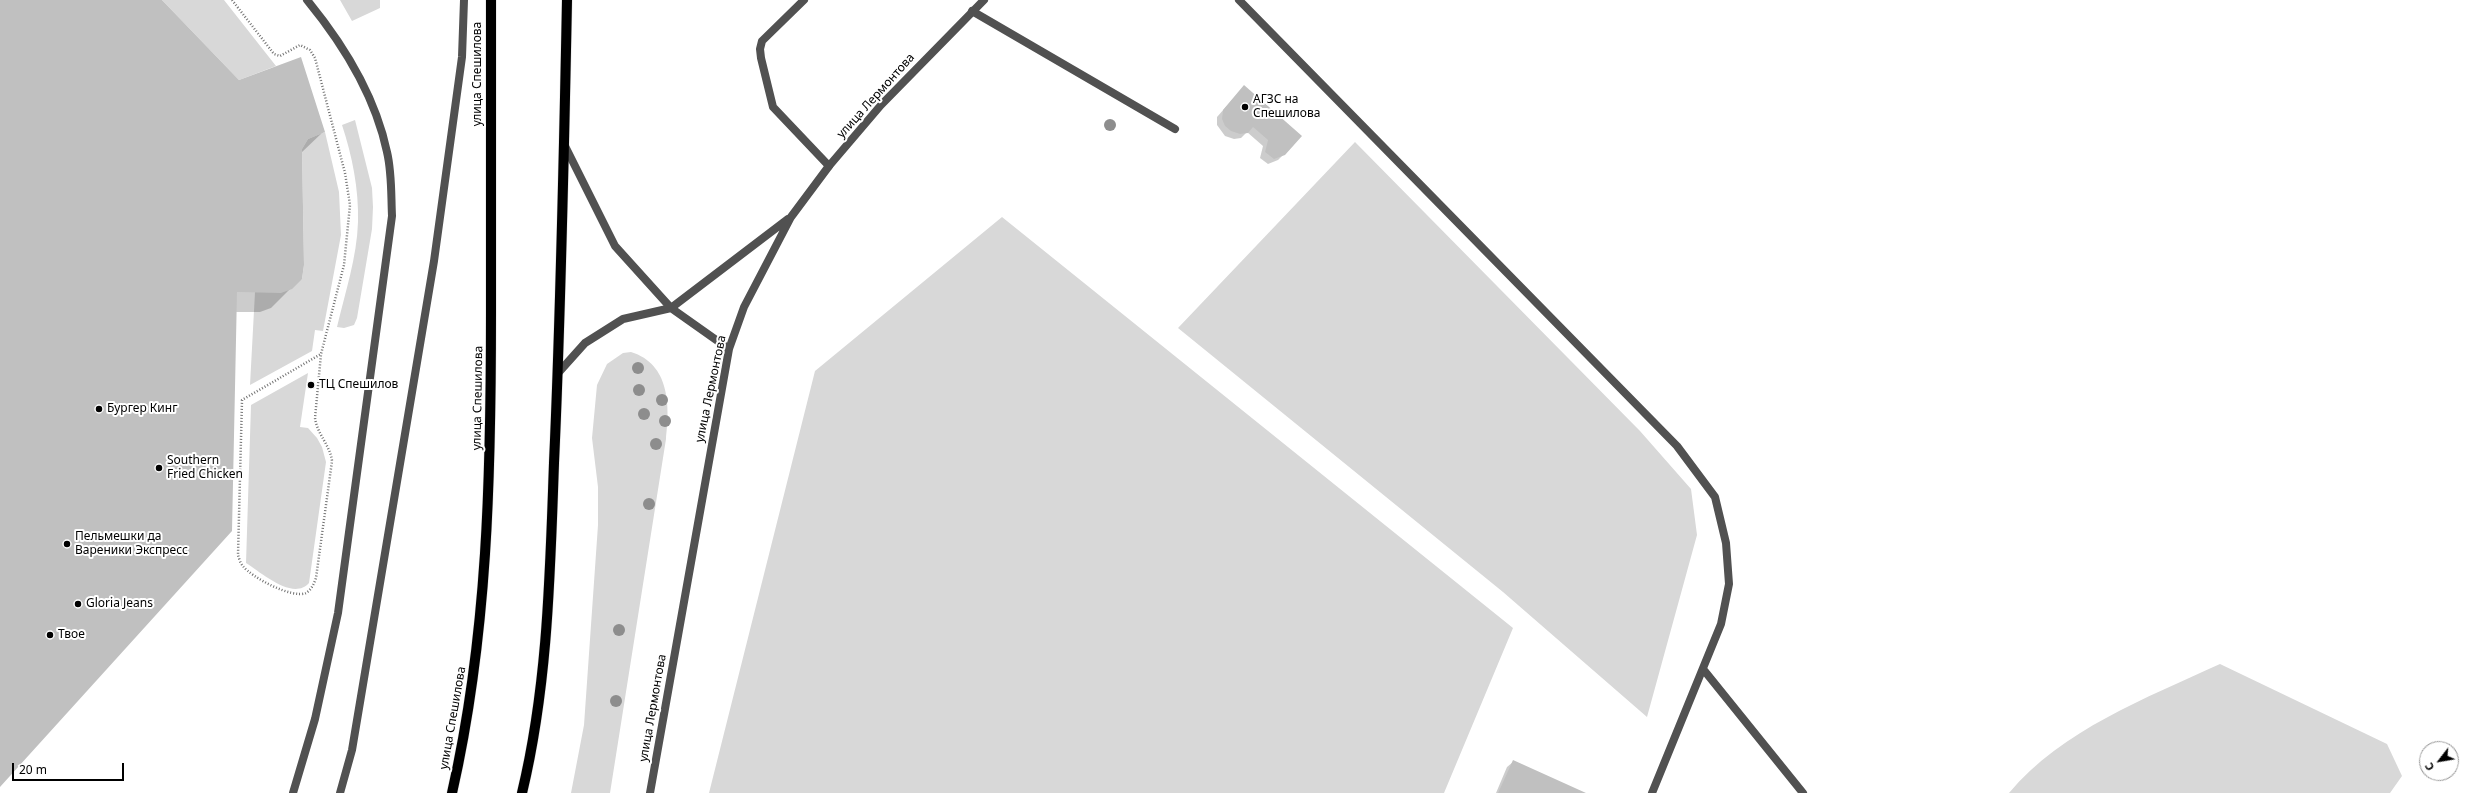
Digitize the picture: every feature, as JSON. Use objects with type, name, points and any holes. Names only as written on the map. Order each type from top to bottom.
[{"type":"main road","name":"улица Спешилова","points":[[452,793],[469,711],[477,648],[489,492],[492,0]]},
{"type":"main road","points":[[522,793],[542,682],[549,588],[559,372],[567,0]]},
{"type":"street","points":[[293,793],[317,712],[338,613],[392,216],[388,154],[374,109],[359,75],[338,40],[307,0]]},
{"type":"street","points":[[340,793],[352,750],[434,261],[462,57],[464,0]]},
{"type":"street","points":[[804,0],[762,41],[761,58],[773,107],[829,166]]},
{"type":"street","name":"улица Лермонтова","points":[[650,793],[729,349],[744,307],[791,217],[829,166],[881,105],[984,0]]},
{"type":"street","points":[[1239,0],[1677,446],[1715,497],[1726,543],[1729,584],[1721,624],[1652,793]]},
{"type":"street","points":[[972,11],[1175,129]]},
{"type":"street","points":[[564,146],[615,246],[671,308],[729,349]]},
{"type":"street","points":[[559,372],[585,343],[623,319],[671,308],[791,217]]},
{"type":"street","points":[[1703,669],[1803,793]]},
{"type":"path","points":[[232,0],[274,54],[280,56],[300,45],[310,50],[321,77],[345,173],[350,205],[344,265],[321,354],[315,418],[316,425],[328,446],[332,461],[316,578],[311,588],[305,593],[292,594],[284,592],[246,570],[238,555],[242,400],[321,354]]},
{"type":"shaded area","points":[[162,0],[224,0],[276,66],[239,80]]},
{"type":"shaded area","points":[[340,0],[380,0],[380,8],[352,21]]},
{"type":"shaded area","points":[[355,120],[372,188],[372,229],[357,318],[354,325],[344,328],[337,327],[355,248],[358,210],[354,172],[342,125]]},
{"type":"shaded area","points":[[325,132],[339,192],[341,235],[323,331],[315,330],[312,351],[250,385],[255,292],[302,279],[304,265],[302,149],[308,139]]},
{"type":"shaded area","points":[[1355,142],[1640,431],[1691,489],[1697,535],[1647,717],[1503,592],[1178,328]]},
{"type":"shaded area","points":[[1002,217],[1513,628],[1444,793],[709,793],[815,371]]},
{"type":"shaded area","points":[[631,352],[644,358],[653,366],[660,376],[665,388],[668,413],[666,439],[610,793],[571,793],[584,725],[598,525],[598,487],[592,438],[597,385],[607,364],[623,353]]},
{"type":"shaded area","points":[[308,373],[300,427],[308,428],[317,438],[322,447],[326,462],[309,583],[302,588],[295,589],[278,584],[246,563],[251,405]]},
{"type":"shaded area","points":[[2220,664],[2387,744],[2402,776],[2390,793],[2009,793],[2030,771],[2054,751],[2080,733],[2135,703]]},
{"type":"building","points":[[0,0],[162,0],[239,80],[301,57],[325,132],[308,139],[302,149],[304,265],[302,279],[292,289],[281,293],[237,292],[232,531],[0,787]]},
{"type":"building","points":[[1244,85],[1302,136],[1285,155],[1274,159],[1265,152],[1268,140],[1253,127],[1248,133],[1240,134],[1231,131],[1225,126],[1222,119],[1223,110]]},
{"type":"building","points":[[1513,760],[1586,793],[1498,793]]},
{"type":"place","name":"АГЗС на Спешилова","points":[[1245,107]]},
{"type":"place","name":"ТЦ Спешилов","points":[[311,385]]},
{"type":"place","name":"Бургер Кинг","points":[[99,409]]},
{"type":"place","name":"Southern Fried Chicken","points":[[159,468]]},
{"type":"place","name":"Пельмешки да Вареники Экспресс","points":[[67,544]]},
{"type":"place","name":"Gloria Jeans","points":[[78,604]]},
{"type":"place","name":"Твое","points":[[50,635]]}]
